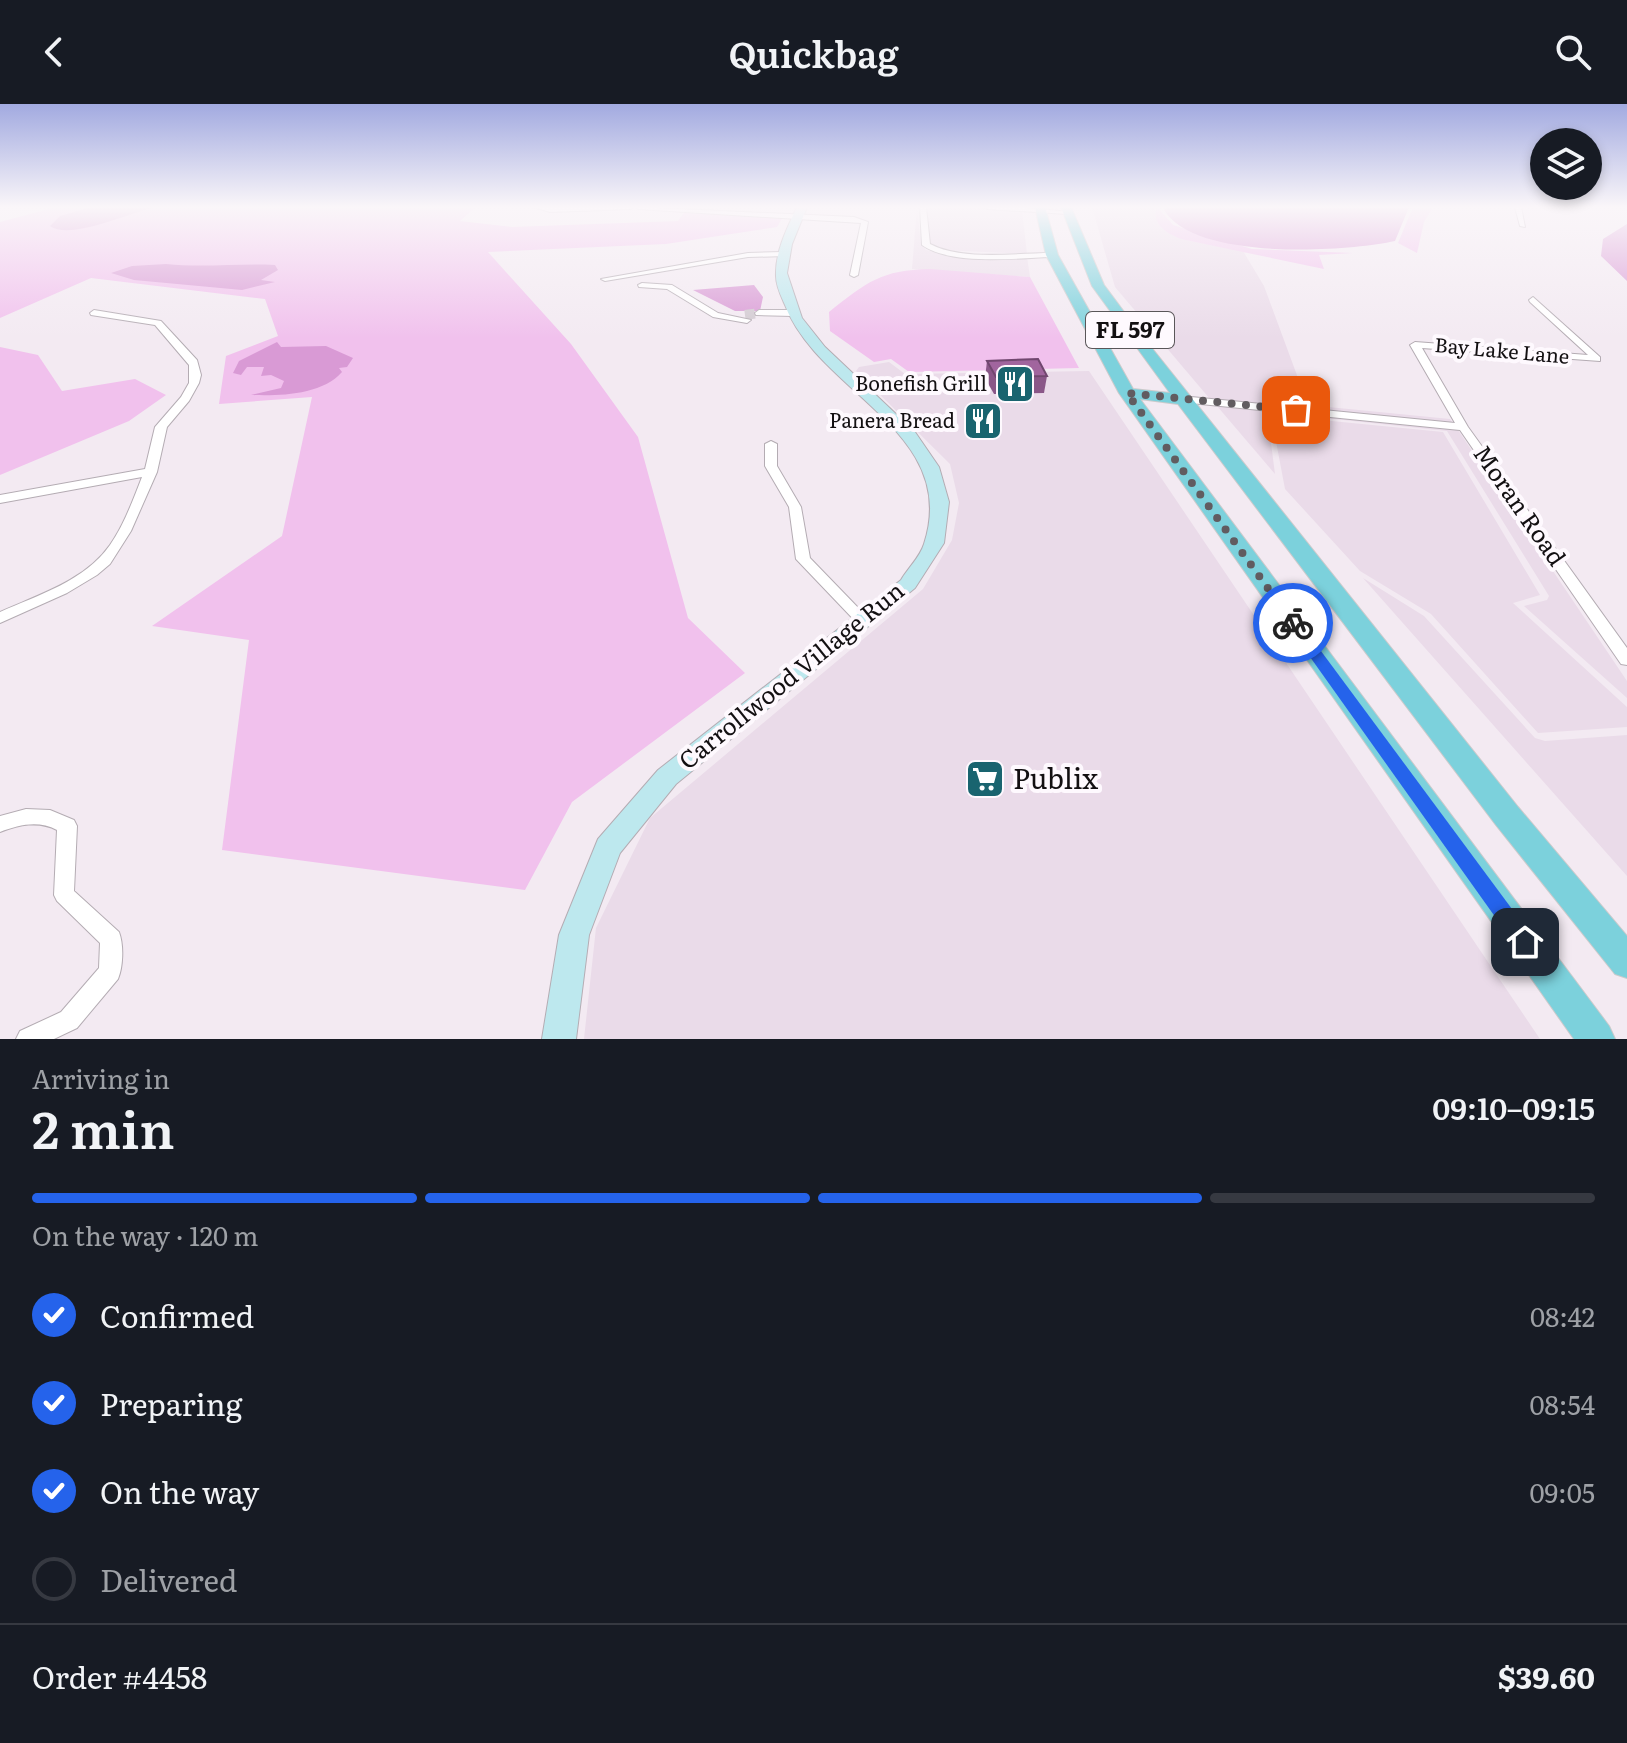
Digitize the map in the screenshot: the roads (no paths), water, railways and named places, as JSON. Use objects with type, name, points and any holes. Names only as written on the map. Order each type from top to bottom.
[{"type":"main road","name":"FL 597","points":[[1051,251],[1130,397],[1596,1039]]},
{"type":"main road","name":"FL 597","points":[[1084,251],[1098,286],[1181,399],[1507,816],[1627,962]]},
{"type":"main road","points":[[1130,397],[1181,399]]},
{"type":"street","name":"Carrollwood Village Run","points":[[559,1039],[574,935],[608,847],[667,777],[908,584],[934,545],[942,508],[936,474],[916,442],[788,314],[782,281],[784,251]]},
{"type":"street","points":[[854,275],[859,251]]},
{"type":"street","points":[[939,251],[1052,255]]},
{"type":"street","points":[[605,279],[748,255],[783,254]]},
{"type":"street","points":[[642,285],[669,287],[716,315],[743,317]]},
{"type":"street","name":"Bay Lake Lane","points":[[1463,427],[1415,345],[1597,359],[1533,300]]},
{"type":"street","points":[[0,618],[92,571],[114,549],[151,472],[161,428],[185,400],[194,381],[194,365],[185,352],[169,340],[158,323],[94,313]]},
{"type":"street","points":[[761,316],[788,314]]},
{"type":"street","name":"Moran Road","points":[[1181,399],[1463,427],[1627,660]]},
{"type":"street","points":[[771,444],[771,466],[795,507],[803,559],[864,622]]},
{"type":"street","points":[[0,499],[151,472]]},
{"type":"street","points":[[0,824],[26,815],[52,816],[67,826],[64,895],[111,939],[110,972],[69,1020],[28,1039]]},
{"type":"tunnel","points":[[745,315],[759,313]]},
{"type":"place","name":"Bonefish Grill","points":[[1015,384]]},
{"type":"place","name":"Panera Bread","points":[[983,421]]},
{"type":"place","name":"Publix","points":[[985,779]]}]
